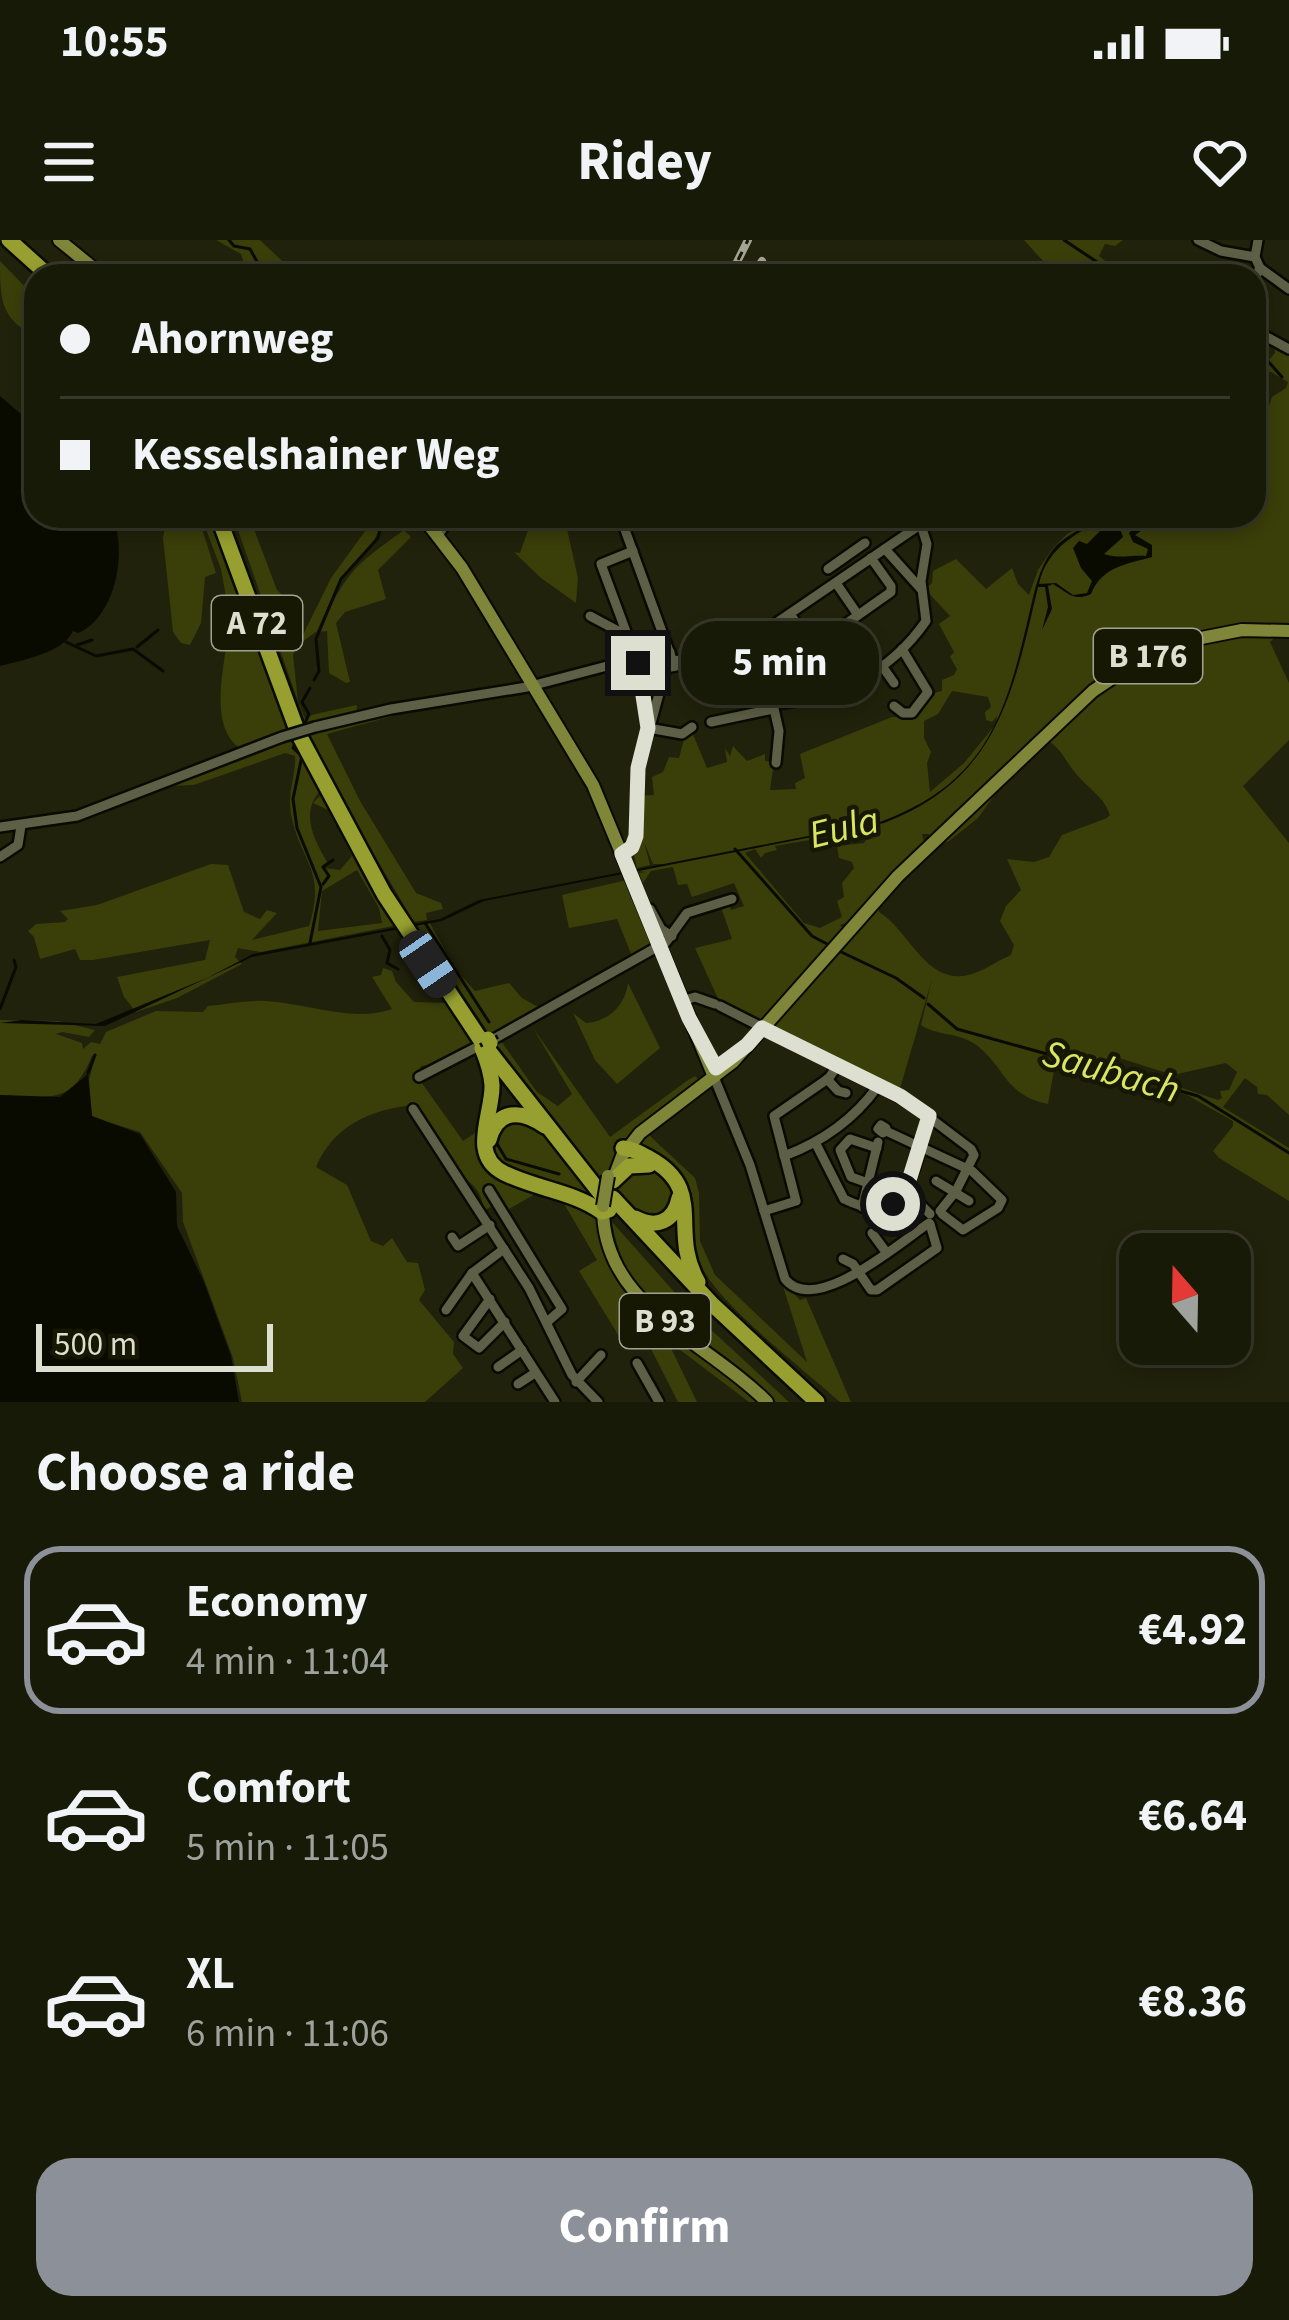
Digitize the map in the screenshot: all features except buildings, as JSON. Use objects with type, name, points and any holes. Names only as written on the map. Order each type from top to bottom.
[{"type":"highway","points":[[9,240],[39,264]]},
{"type":"highway","points":[[18,240],[42,264]]},
{"type":"highway","name":"A 72","points":[[225,528],[300,732],[347,830],[483,1042],[607,1199],[716,1316],[813,1402]]},
{"type":"highway","points":[[483,1042],[491,1080],[484,1138],[489,1161],[502,1172],[565,1192],[607,1199]]},
{"type":"highway","name":"A 72","points":[[483,1042],[607,1199],[813,1402]]},
{"type":"highway","points":[[545,1126],[525,1114],[506,1115],[490,1132],[491,1153],[505,1168],[607,1199],[652,1224],[665,1221],[679,1200],[676,1184],[668,1174],[625,1149]]},
{"type":"highway","points":[[625,1149],[664,1166],[678,1179],[687,1259],[717,1309]]},
{"type":"highway","points":[[607,1199],[629,1166],[649,1165]]},
{"type":"main road","points":[[59,240],[88,264]]},
{"type":"main road","points":[[433,528],[537,684],[593,785],[715,1072]]},
{"type":"main road","name":"B 176","points":[[625,1149],[645,1123],[747,1045],[898,876],[1101,685],[1139,661],[1193,639],[1242,630],[1289,631]]},
{"type":"main road","points":[[607,1199],[625,1149]]},
{"type":"main road","name":"B 93","points":[[607,1199],[615,1251],[638,1292],[734,1366],[770,1402]]},
{"type":"street","points":[[1198,240],[1221,251],[1255,254]]},
{"type":"street","points":[[1266,265],[1289,289]]},
{"type":"street","points":[[439,534],[443,528]]},
{"type":"street","points":[[624,528],[674,659]]},
{"type":"street","points":[[730,661],[738,649],[916,528]]},
{"type":"street","points":[[711,722],[838,692],[902,649],[926,620],[922,590],[927,544],[922,528]]},
{"type":"street","points":[[829,569],[865,543]]},
{"type":"street","points":[[885,549],[922,590]]},
{"type":"street","points":[[628,637],[601,564],[633,551]]},
{"type":"street","points":[[848,556],[856,568]]},
{"type":"street","points":[[790,614],[816,651],[892,590],[871,559]]},
{"type":"street","points":[[836,583],[858,615]]},
{"type":"street","points":[[590,616],[674,659]]},
{"type":"street","points":[[763,633],[788,674]]},
{"type":"street","points":[[894,706],[912,713],[928,692],[902,649]]},
{"type":"street","points":[[627,866],[636,836],[638,768],[666,668],[674,659]]},
{"type":"street","points":[[0,827],[88,813],[300,732],[391,709],[537,684],[611,665],[642,666],[674,659],[730,661],[773,706],[779,731],[776,763]]},
{"type":"street","points":[[642,666],[649,728]]},
{"type":"street","points":[[882,666],[895,683]]},
{"type":"street","points":[[649,728],[682,734],[692,727]]},
{"type":"street","points":[[0,857],[18,845],[21,826]]},
{"type":"street","points":[[639,899],[646,900],[661,929],[672,936]]},
{"type":"street","points":[[419,1077],[658,945],[672,936],[687,913],[732,899]]},
{"type":"street","points":[[682,1001],[695,998],[717,1005],[878,1085],[929,1116],[974,1152],[956,1191],[934,1217],[836,1284],[802,1292],[785,1279],[715,1072]]},
{"type":"street","points":[[764,1211],[796,1201],[774,1116],[827,1079],[837,1066]]},
{"type":"street","points":[[827,1079],[846,1094]]},
{"type":"street","points":[[784,1156],[854,1115],[878,1085]]},
{"type":"street","points":[[413,1109],[490,1225],[576,1382],[598,1402]]},
{"type":"street","points":[[815,1142],[842,1197],[862,1207],[886,1207],[906,1190],[929,1116]]},
{"type":"street","points":[[886,1131],[968,1168],[1005,1201],[964,1230],[934,1217],[906,1190],[893,1186]]},
{"type":"street","points":[[862,1207],[878,1145],[850,1139],[840,1150],[851,1177],[868,1183]]},
{"type":"street","points":[[896,1168],[911,1173]]},
{"type":"street","points":[[936,1181],[969,1201]]},
{"type":"street","points":[[489,1190],[562,1309],[547,1322]]},
{"type":"street","points":[[934,1217],[938,1245]]},
{"type":"street","points":[[897,1224],[906,1238]]},
{"type":"street","points":[[452,1237],[458,1246],[490,1225]]},
{"type":"street","points":[[872,1233],[886,1252]]},
{"type":"street","points":[[843,1259],[858,1270],[867,1294],[951,1240]]},
{"type":"street","points":[[446,1310],[472,1273],[504,1249]]},
{"type":"street","points":[[472,1273],[555,1402]]},
{"type":"street","points":[[490,1299],[463,1333],[478,1348],[505,1322]]},
{"type":"street","points":[[490,1338],[501,1364],[522,1350]]},
{"type":"street","points":[[576,1382],[601,1355]]},
{"type":"street","points":[[637,1363],[659,1402]]},
{"type":"street","points":[[518,1384],[535,1373]]},
{"type":"green space","points":[[216,240],[260,240],[285,264],[244,264],[241,254]]},
{"type":"green space","points":[[1024,240],[1123,240],[1115,246],[1105,244],[1099,256],[1109,264],[1046,264]]},
{"type":"green space","points":[[0,261],[24,286],[24,330],[4,306]]},
{"type":"green space","points":[[1266,339],[1289,351],[1289,629],[1264,627],[1137,659],[927,842],[929,834],[922,834],[925,846],[852,921],[840,925],[844,930],[762,1024],[722,1005],[725,1000],[720,1003],[695,948],[732,939],[720,904],[728,902],[731,910],[744,906],[734,883],[692,897],[687,884],[678,885],[673,867],[651,871],[643,883],[639,873],[646,872],[638,871],[668,864],[653,864],[644,842],[650,865],[637,868],[633,851],[639,824],[644,822],[639,796],[654,795],[652,777],[663,772],[669,757],[679,758],[685,736],[692,732],[707,768],[727,762],[725,748],[730,756],[733,746],[747,761],[765,754],[765,761],[774,762],[770,790],[796,789],[795,783],[805,778],[800,754],[892,717],[915,717],[930,694],[942,691],[942,680],[954,675],[957,669],[950,657],[954,652],[939,624],[950,616],[925,589],[932,583],[933,571],[956,559],[986,589],[1012,568],[1029,595],[1053,548],[1078,528],[1266,528],[1266,413],[1272,397],[1288,382],[1266,371],[1266,363],[1275,353]],"holes":[[[952,691],[988,697],[991,707],[985,712],[986,720],[992,722],[997,716],[996,724],[964,763],[930,792],[927,763],[931,752],[924,738],[924,721],[938,714]],[[867,830],[870,835],[864,843],[837,846],[839,858],[852,862],[854,868],[842,883],[844,897],[837,901],[842,917],[820,928],[804,923],[745,853],[755,849],[761,858],[777,850],[775,846]]]},
{"type":"green space","points":[[165,528],[202,528],[216,573],[205,577],[201,623],[190,645],[181,643],[173,632]]},
{"type":"green space","points":[[206,528],[218,528],[294,731],[241,749],[224,726],[221,711],[224,662],[232,631],[221,569]]},
{"type":"green space","points":[[237,528],[254,528],[277,590],[285,598],[282,604],[298,645],[293,655],[298,701],[306,721],[311,715],[357,705],[356,713],[307,727]]},
{"type":"green space","points":[[367,528],[379,528],[374,541],[340,579],[317,631],[298,645],[331,578]]},
{"type":"green space","points":[[529,528],[567,528],[578,578],[576,603],[514,552],[520,553]]},
{"type":"green space","points":[[404,530],[411,537],[378,570],[386,599],[345,612],[336,623],[350,682],[346,683],[329,673],[327,631],[319,632],[352,573]]},
{"type":"green space","points":[[1289,633],[1289,638],[1270,642],[1289,683],[1289,740],[1243,786],[1289,843],[1289,1115],[1267,1095],[1258,1094],[1257,1087],[1245,1078],[1223,1107],[1289,1148],[1289,1201],[1219,1158],[1213,1151],[1233,1121],[1187,1095],[1056,1059],[1048,1104],[1022,1094],[975,1044],[921,1025],[932,979],[899,1092],[773,1032],[769,1023],[879,904],[879,912],[941,972],[968,975],[1011,955],[1014,945],[1000,921],[1021,890],[1007,859],[1034,862],[1049,857],[1062,835],[1107,818],[1104,803],[1047,740],[1001,786],[978,818],[936,846],[1062,721],[1134,669],[1215,637]],"holes":[[[1113,1056],[1173,1075],[1226,1063],[1237,1072],[1218,1100],[1128,1070],[1118,1071],[1112,1066]]]},
{"type":"green space","points":[[410,708],[327,734],[360,801],[416,893],[441,903],[443,909],[414,922],[352,818],[309,732]]},
{"type":"green space","points":[[295,736],[321,790],[315,798],[311,807],[310,816],[327,862],[321,867],[329,876],[325,868],[340,870],[352,856],[328,810],[313,803],[321,795],[398,925],[261,952],[238,948],[235,957],[242,964],[177,998],[136,1012],[117,977],[205,960],[210,940],[93,960],[80,960],[75,949],[40,959],[28,931],[36,924],[65,922],[68,919],[60,911],[97,905],[211,864],[228,865],[244,912],[260,919],[267,910],[277,913],[252,940],[309,926],[314,878],[290,806],[295,756],[285,753],[194,785],[168,786]],"holes":[[[357,870],[379,908],[382,923],[318,931],[322,891]]]},
{"type":"green space","points":[[627,880],[651,946],[632,956],[617,919],[569,928],[562,895]]},
{"type":"green space","points":[[430,923],[455,969],[475,991],[509,983],[522,998],[542,1009],[492,1038],[416,924]]},
{"type":"green space","points":[[383,968],[392,971],[414,1002],[449,1003],[477,1044],[436,1064],[421,1066],[417,1076],[463,1141],[478,1131],[483,1083],[476,1055],[424,1078],[480,1049],[486,1065],[484,1154],[595,1213],[619,1278],[765,1402],[749,1402],[667,1340],[697,1402],[678,1402],[649,1345],[634,1350],[630,1345],[631,1337],[648,1326],[620,1338],[579,1271],[597,1260],[563,1202],[537,1193],[507,1210],[502,1201],[483,1211],[477,1190],[460,1176],[414,1105],[355,1122],[332,1141],[316,1167],[347,1185],[371,1241],[383,1246],[392,1238],[407,1262],[418,1263],[425,1290],[419,1300],[454,1342],[453,1354],[463,1368],[425,1402],[242,1402],[233,1358],[183,1222],[182,1193],[140,1132],[92,1117],[89,1080],[96,1054],[67,1091],[46,1097],[0,1095],[0,1020],[58,1021],[95,1030],[89,1037],[56,1034],[82,1043],[83,1049],[91,1042],[100,1044],[106,1032],[156,1011],[203,1012],[208,1006],[259,1001],[377,1013],[392,1009],[372,977],[381,975]]},
{"type":"green space","points":[[628,983],[660,1048],[617,1084],[595,1060],[573,1013],[586,1023],[602,1019],[620,1005]]},
{"type":"green space","points":[[533,1028],[610,1137],[688,1080],[695,1076],[699,1080],[632,1136],[604,1182],[494,1041],[499,1038],[537,1092],[558,1106],[572,1094]]},
{"type":"green space","points":[[706,1084],[716,1087],[706,1088],[649,1135],[695,1178],[700,1241],[715,1275],[807,1362],[781,1280],[800,1300],[806,1298],[851,1402],[840,1402],[716,1288],[696,1248],[691,1195],[683,1175],[635,1148],[654,1120]]},
{"type":"green space","points":[[535,1121],[597,1199],[500,1162],[491,1146],[497,1126],[503,1129],[498,1123]]},
{"type":"green space","points":[[646,1166],[665,1175],[676,1189],[674,1209],[648,1222],[613,1192],[616,1181]]},
{"type":"green space","points":[[612,1222],[693,1313],[789,1402],[776,1402],[650,1298],[626,1267]]},
{"type":"shaded area","points":[[0,396],[24,417],[24,528],[116,528],[119,546],[110,598],[91,625],[73,631],[51,650],[0,666]]},
{"type":"shaded area","points":[[1088,528],[1057,550],[1039,584],[1056,583],[1073,595],[1087,593],[1092,581],[1073,548],[1079,541],[1087,544],[1103,528],[1120,528],[1123,537],[1104,554],[1146,556],[1148,549],[1133,542],[1129,533],[1145,528],[1135,535],[1152,545],[1152,557],[1109,572],[1085,596],[1071,595],[1053,584],[1048,586],[1052,609],[1042,630],[1048,607],[1045,587],[1038,587],[1008,697],[994,729],[976,758],[952,783],[922,805],[884,823],[484,901],[442,921],[252,957],[105,1026],[0,1023],[96,1024],[253,954],[440,919],[479,900],[880,822],[915,807],[943,789],[983,745],[1009,691],[1037,582],[1045,562],[1068,536]]},
{"type":"shaded area","points":[[88,1074],[92,1116],[140,1134],[176,1192],[177,1226],[231,1356],[239,1402],[0,1402],[0,1095],[60,1097]]},
{"type":"waterway","points":[[229,240],[250,249],[258,264]]},
{"type":"waterway","points":[[1064,240],[1100,264]]},
{"type":"waterway","points":[[1267,360],[1282,377]]},
{"type":"waterway","points":[[314,680],[319,671],[316,639],[341,579],[378,538],[380,528]]},
{"type":"waterway","points":[[137,647],[158,630]]},
{"type":"waterway","points":[[77,645],[92,640]]},
{"type":"waterway","points":[[66,642],[96,656],[133,649],[163,671]]},
{"type":"waterway","points":[[306,721],[309,714],[302,702],[310,688]]},
{"type":"waterway","points":[[295,743],[293,748],[302,756],[293,799],[297,828],[321,887],[310,943]]},
{"type":"waterway","name":"Saubach","points":[[735,849],[812,936],[827,944]]},
{"type":"waterway","points":[[323,884],[329,876],[323,867],[333,860]]},
{"type":"waterway","points":[[425,923],[489,1022]]},
{"type":"waterway","points":[[382,936],[390,950],[387,963],[398,969]]},
{"type":"waterway","name":"Saubach","points":[[837,950],[896,978],[924,998]]},
{"type":"waterway","points":[[0,1009],[16,967],[14,960]]},
{"type":"waterway","name":"Saubach","points":[[928,1004],[957,1029],[1198,1096],[1289,1153]]},
{"type":"waterway","points":[[88,1073],[95,1055]]},
{"type":"waterway","points":[[496,1142],[506,1159],[559,1174]]},
{"type":"railway","points":[[736,264],[748,240]]},
{"type":"route","points":[[638,663],[648,728],[638,768],[636,836],[622,854],[695,1031],[716,1068],[762,1028],[900,1096],[929,1116],[906,1190],[893,1204]]},
{"type":"water label","name":"Eula","points":[[844,828]]}]
